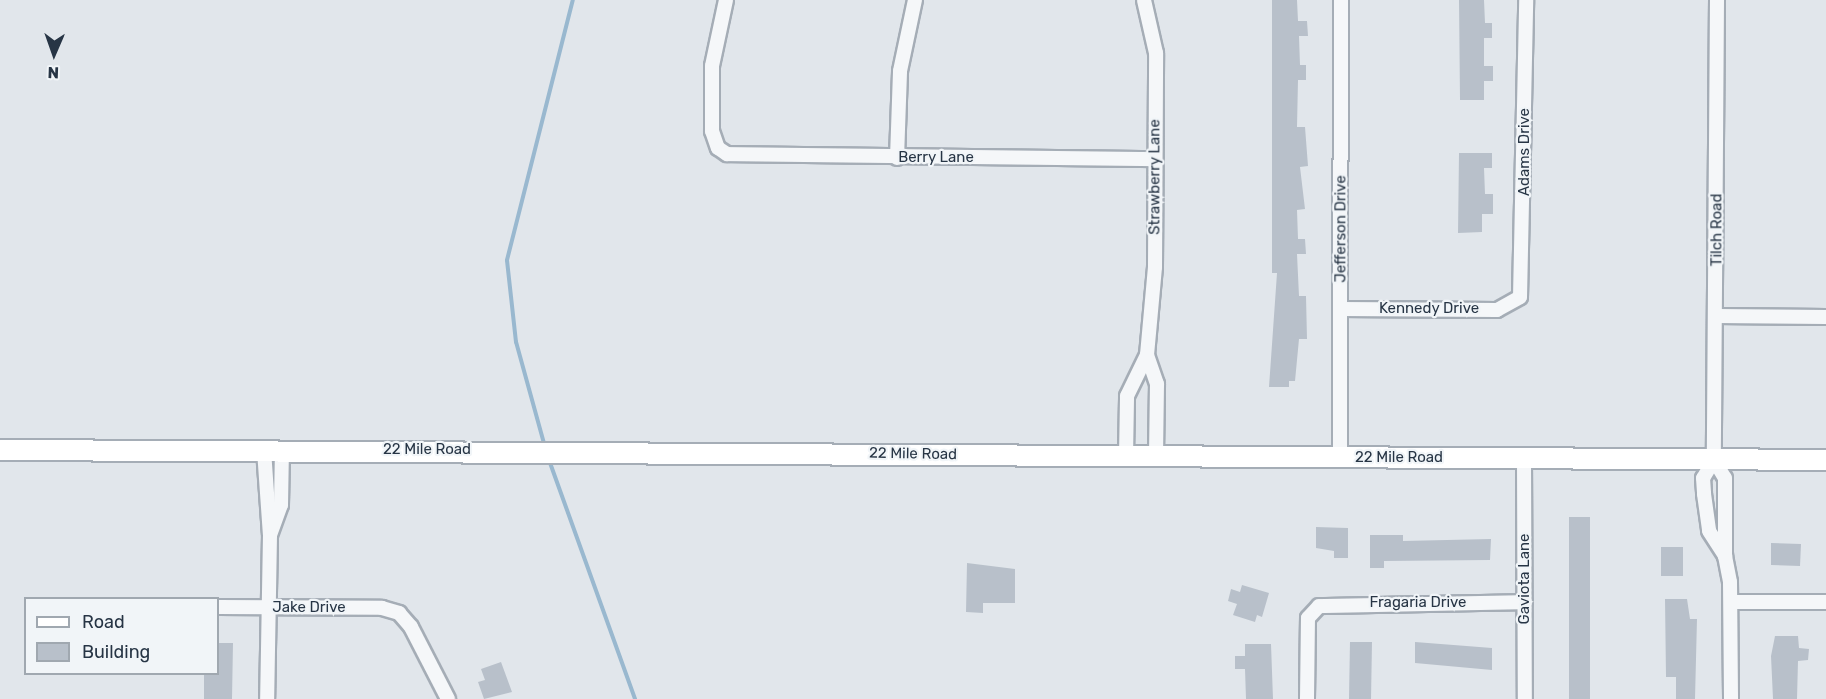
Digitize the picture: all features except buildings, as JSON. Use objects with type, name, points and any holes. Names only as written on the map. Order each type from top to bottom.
[{"type":"street","name":"Berry Lane","points":[[726,0],[712,66],[712,131],[718,148],[736,155],[1155,159]]},
{"type":"street","points":[[897,158],[900,71],[915,0]]},
{"type":"street","name":"Strawberry Lane","points":[[1126,456],[1127,396],[1146,355],[1154,295],[1156,53],[1144,0]]},
{"type":"street","name":"Jefferson Drive","points":[[1340,458],[1341,0]]},
{"type":"street","name":"Adams Drive","points":[[1516,303],[1524,282],[1526,0]]},
{"type":"street","name":"Tilch Road","points":[[1714,460],[1717,316],[1717,0]]},
{"type":"street","name":"Kennedy Drive","points":[[1341,309],[1497,310],[1516,303]]},
{"type":"street","points":[[1717,316],[1826,317]]},
{"type":"street","name":"Strawberry Lane","points":[[1146,355],[1157,384],[1156,456]]},
{"type":"street","name":"22 Mile Road","points":[[0,450],[563,450],[1340,458],[1826,460]]},
{"type":"street","points":[[267,699],[270,535],[281,505],[273,450]]},
{"type":"street","name":"Gaviota Lane","points":[[1524,459],[1525,699]]},
{"type":"street","points":[[1725,556],[1706,518],[1703,478],[1714,460],[1725,478],[1725,556],[1731,602],[1731,699]]},
{"type":"street","name":"Fragaria Drive","points":[[1307,699],[1308,628],[1313,611],[1329,603],[1525,602]]},
{"type":"street","points":[[1731,602],[1826,602]]},
{"type":"street","name":"Jake Drive","points":[[219,607],[399,613],[448,699]]},
{"type":"waterway","points":[[545,447],[516,342],[507,260],[573,0]]},
{"type":"waterway","points":[[549,460],[635,699]]}]
